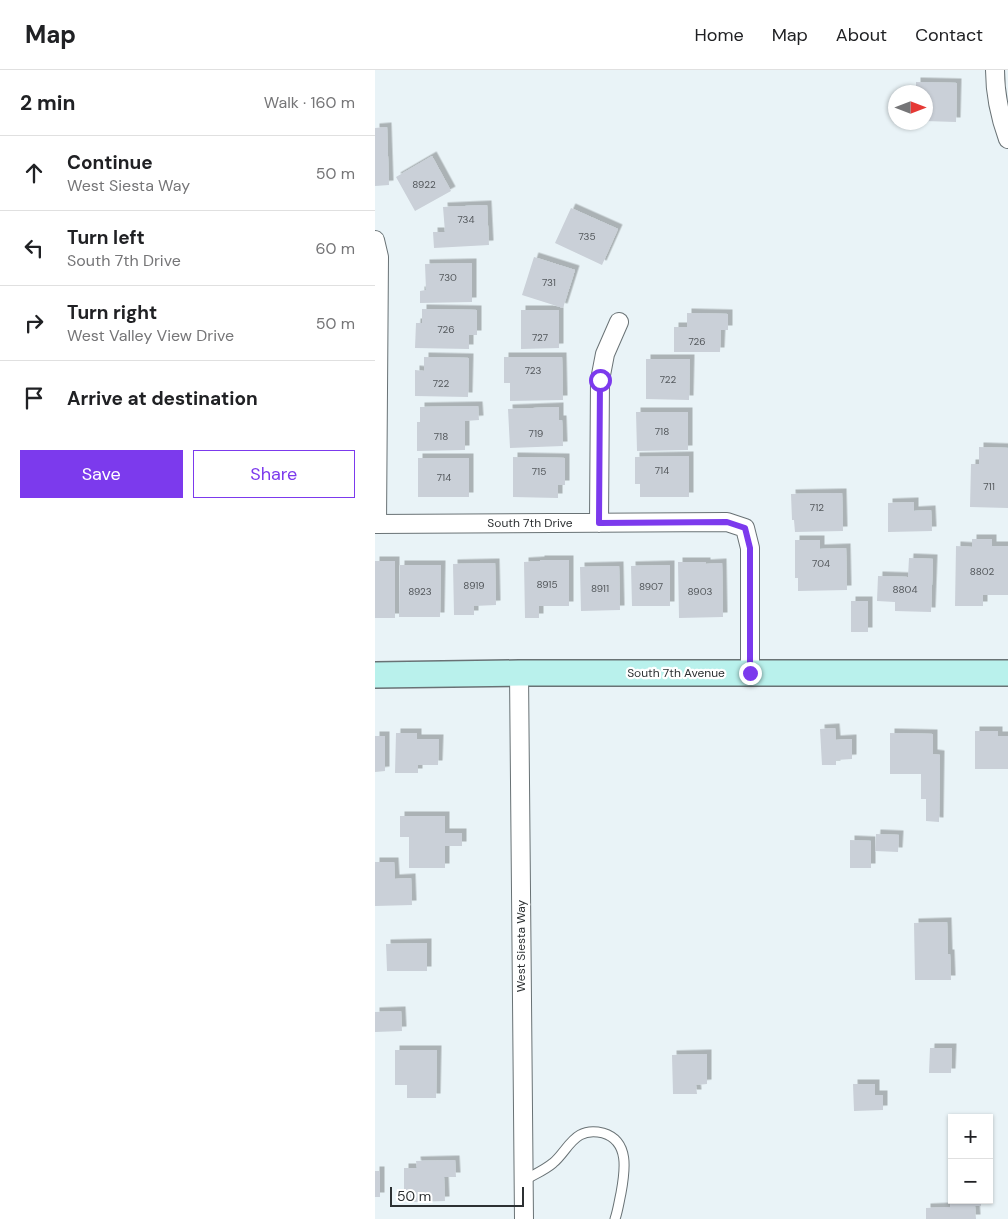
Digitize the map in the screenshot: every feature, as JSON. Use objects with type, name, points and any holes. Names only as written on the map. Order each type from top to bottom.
[{"type":"street","points":[[995,70],[995,88],[1001,120],[1008,140]]},
{"type":"street","points":[[375,240],[379,257],[376,524]]},
{"type":"street","points":[[599,523],[600,380],[605,354],[619,322]]},
{"type":"street","name":"South 7th Drive","points":[[376,524],[727,522],[745,528],[750,548],[750,673]]},
{"type":"street","name":"South 7th Avenue","points":[[375,675],[519,673],[1008,673]]},
{"type":"street","name":"West Siesta Way","points":[[519,673],[523,1219]]},
{"type":"lane","points":[[523,1181],[553,1163],[569,1144],[580,1135],[593,1131],[605,1134],[617,1141],[623,1154],[625,1170],[615,1219]]},
{"type":"building","points":[[916,82],[957,83],[956,122],[933,121],[933,85],[916,85]]},
{"type":"building","points":[[387,127],[389,185],[375,186],[375,128]]},
{"type":"building","points":[[432,156],[451,191],[415,211],[396,177]]},
{"type":"building","points":[[487,205],[489,245],[434,248],[433,232],[445,232],[443,207]]},
{"type":"building","points":[[571,208],[618,229],[602,265],[555,243]]},
{"type":"building","points":[[534,257],[575,270],[563,308],[522,295]]},
{"type":"building","points":[[472,263],[472,302],[420,303],[420,291],[426,290],[425,264]]},
{"type":"building","points":[[422,309],[477,310],[477,335],[469,335],[469,349],[415,348],[416,323],[422,323]]},
{"type":"building","points":[[521,310],[559,310],[559,348],[521,349]]},
{"type":"building","points":[[687,313],[728,314],[728,330],[721,330],[720,352],[674,352],[674,327],[687,327]]},
{"type":"building","points":[[424,357],[469,358],[468,397],[415,396],[415,370],[424,371]]},
{"type":"building","points":[[504,357],[562,357],[563,400],[510,401],[510,383],[504,383]]},
{"type":"building","points":[[646,359],[690,359],[689,400],[646,399]]},
{"type":"building","points":[[478,406],[479,420],[465,421],[465,450],[417,451],[417,422],[420,422],[420,407]]},
{"type":"building","points":[[559,407],[559,420],[562,420],[563,446],[510,448],[508,409]]},
{"type":"building","points":[[636,412],[688,412],[688,450],[637,451]]},
{"type":"building","points":[[979,447],[1008,448],[1008,508],[970,507],[971,464],[979,464]]},
{"type":"building","points":[[689,456],[689,497],[640,497],[640,484],[635,484],[635,457]]},
{"type":"building","points":[[513,457],[565,458],[565,485],[558,485],[558,498],[513,497]]},
{"type":"building","points":[[418,458],[469,458],[469,497],[418,497]]},
{"type":"building","points":[[842,493],[843,531],[795,532],[794,520],[792,520],[791,494]]},
{"type":"building","points":[[914,502],[914,511],[931,510],[932,531],[888,532],[888,503]]},
{"type":"building","points":[[972,539],[992,539],[992,546],[1008,546],[1008,595],[983,595],[983,606],[955,606],[956,546],[972,547]]},
{"type":"building","points":[[795,540],[820,540],[820,549],[846,548],[847,590],[798,591],[798,578],[795,578]]},
{"type":"building","points":[[909,558],[933,559],[931,612],[895,611],[895,602],[877,601],[878,576],[908,577]]},
{"type":"building","points":[[569,560],[569,606],[539,606],[539,618],[525,618],[524,562]]},
{"type":"building","points":[[375,561],[395,561],[395,618],[375,618]]},
{"type":"building","points":[[678,562],[722,563],[723,617],[679,618]]},
{"type":"building","points":[[495,563],[496,605],[474,606],[474,615],[454,615],[453,564]]},
{"type":"building","points":[[400,565],[441,565],[440,617],[399,617]]},
{"type":"building","points":[[670,565],[670,606],[632,606],[631,566]]},
{"type":"building","points":[[619,566],[620,610],[581,611],[580,567]]},
{"type":"building","points":[[851,601],[868,601],[868,632],[851,632]]},
{"type":"building","points":[[835,728],[836,740],[852,739],[852,759],[836,760],[836,765],[822,765],[820,729]]},
{"type":"building","points":[[975,731],[998,731],[998,736],[1008,736],[1008,769],[975,769]]},
{"type":"building","points":[[396,733],[417,733],[417,739],[439,739],[438,765],[418,765],[418,773],[395,773]]},
{"type":"building","points":[[890,733],[933,734],[933,754],[940,755],[939,822],[926,821],[926,799],[921,799],[921,774],[890,774]]},
{"type":"building","points":[[375,736],[385,736],[385,771],[375,772]]},
{"type":"building","points":[[400,816],[445,816],[445,833],[462,833],[462,846],[445,846],[445,868],[409,868],[409,837],[400,837]]},
{"type":"building","points":[[876,834],[899,835],[898,852],[875,851]]},
{"type":"building","points":[[850,840],[871,841],[871,868],[850,868]]},
{"type":"building","points":[[375,862],[394,862],[395,879],[411,878],[412,905],[375,906]]},
{"type":"building","points":[[947,922],[951,980],[915,980],[914,923]]},
{"type":"building","points":[[427,943],[427,971],[387,971],[386,944]]},
{"type":"building","points":[[401,1011],[402,1031],[375,1032],[375,1012]]},
{"type":"building","points":[[930,1048],[952,1048],[951,1073],[929,1073]]},
{"type":"building","points":[[395,1050],[437,1050],[436,1098],[407,1098],[407,1085],[395,1085]]},
{"type":"building","points":[[707,1054],[707,1084],[696,1085],[697,1094],[673,1094],[672,1055]]},
{"type":"building","points":[[853,1084],[875,1084],[875,1095],[883,1095],[883,1110],[854,1111]]},
{"type":"building","points":[[455,1160],[456,1177],[444,1177],[445,1201],[410,1202],[410,1190],[404,1190],[404,1168],[417,1168],[416,1161]]},
{"type":"building","points":[[375,1171],[380,1171],[380,1197],[375,1197]]},
{"type":"building","points":[[950,1204],[981,1204],[981,1206],[975,1206],[976,1219],[926,1219],[926,1208],[950,1207]]},
{"type":"route","points":[[600,380],[599,523],[727,522],[745,528],[750,548],[750,673]]}]
